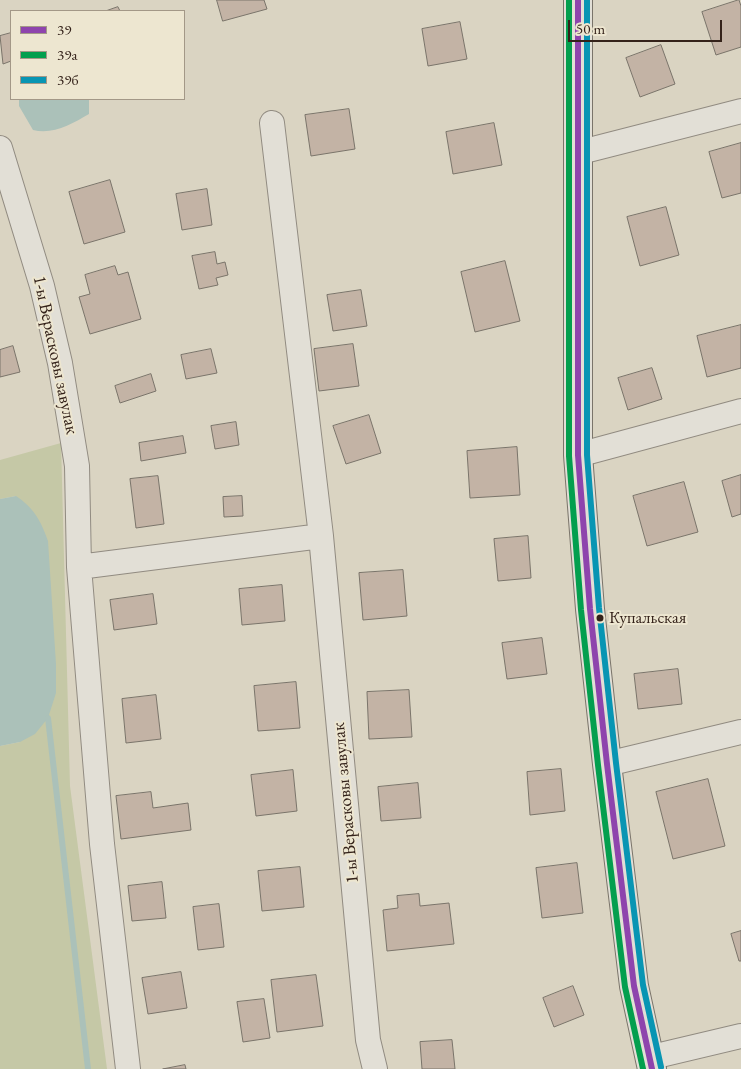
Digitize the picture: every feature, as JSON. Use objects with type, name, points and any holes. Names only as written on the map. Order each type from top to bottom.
[{"type":"street","points":[[578,0],[578,455],[590,609],[634,986],[650,1064],[741,1036]]},
{"type":"street","points":[[577,153],[741,112]]},
{"type":"street","name":"1-ы Верасковы завулак","points":[[272,123],[321,536],[368,1040],[375,1069]]},
{"type":"street","name":"1-ы Верасковы завулак","points":[[0,148],[42,286],[60,363],[77,466],[79,567],[102,844],[128,1069]]},
{"type":"street","points":[[578,455],[741,411]]},
{"type":"street","points":[[79,567],[321,536]]},
{"type":"street","points":[[607,764],[741,732]]},
{"type":"green space","points":[[61,443],[70,786],[107,1069],[0,1069],[0,746],[20,742],[16,496],[0,499],[0,460]]},
{"type":"water","points":[[19,100],[89,100],[89,114],[55,130],[40,131],[33,130],[19,106]]},
{"type":"water","points":[[16,496],[28,505],[36,516],[43,527],[48,541],[56,664],[56,693],[48,718],[35,734],[20,742],[0,746],[0,499]]},
{"type":"building","points":[[217,0],[264,0],[267,9],[223,21]]},
{"type":"building","points":[[739,0],[741,6],[741,47],[716,55],[702,12]]},
{"type":"building","points":[[118,7],[120,10],[109,10]]},
{"type":"building","points":[[460,22],[467,59],[428,66],[422,29]]},
{"type":"building","points":[[10,33],[10,61],[3,64],[0,36]]},
{"type":"building","points":[[661,45],[675,84],[640,97],[626,58]]},
{"type":"building","points":[[349,109],[355,149],[311,156],[305,115]]},
{"type":"building","points":[[494,123],[502,165],[453,174],[446,132]]},
{"type":"building","points":[[741,143],[741,193],[722,198],[709,152]]},
{"type":"building","points":[[110,180],[125,232],[84,244],[69,192]]},
{"type":"building","points":[[207,189],[212,225],[182,230],[176,194]]},
{"type":"building","points":[[666,207],[679,255],[640,266],[627,217]]},
{"type":"building","points":[[215,252],[217,264],[225,262],[228,275],[216,278],[218,285],[199,289],[192,256]]},
{"type":"building","points":[[505,261],[520,321],[475,332],[461,272]]},
{"type":"building","points":[[115,266],[118,275],[128,272],[141,319],[90,334],[79,297],[90,294],[85,275]]},
{"type":"building","points":[[361,290],[367,326],[333,331],[327,295]]},
{"type":"building","points":[[741,325],[741,368],[707,377],[697,336]]},
{"type":"building","points":[[353,344],[359,386],[319,391],[314,349]]},
{"type":"building","points":[[13,346],[20,372],[0,377],[0,350]]},
{"type":"building","points":[[211,349],[217,373],[186,379],[181,355]]},
{"type":"building","points":[[652,368],[662,399],[628,410],[618,378]]},
{"type":"building","points":[[151,374],[156,391],[120,403],[115,386]]},
{"type":"building","points":[[369,415],[381,453],[346,464],[333,426]]},
{"type":"building","points":[[236,422],[239,445],[215,449],[211,426]]},
{"type":"building","points":[[183,436],[186,453],[141,461],[139,443]]},
{"type":"building","points":[[517,447],[520,495],[470,498],[467,451]]},
{"type":"building","points":[[741,475],[741,514],[732,517],[722,481]]},
{"type":"building","points":[[158,476],[164,524],[136,528],[130,479]]},
{"type":"building","points":[[684,482],[698,532],[647,546],[633,496]]},
{"type":"building","points":[[242,496],[243,516],[224,517],[223,497]]},
{"type":"building","points":[[528,536],[531,578],[498,581],[494,539]]},
{"type":"building","points":[[403,570],[407,616],[363,620],[359,573]]},
{"type":"building","points":[[282,585],[285,621],[242,625],[239,589]]},
{"type":"building","points":[[153,594],[157,624],[114,630],[110,600]]},
{"type":"building","points":[[542,638],[547,674],[507,679],[502,643]]},
{"type":"building","points":[[678,669],[682,704],[638,709],[634,674]]},
{"type":"building","points":[[296,682],[300,728],[258,731],[254,686]]},
{"type":"building","points":[[409,690],[412,737],[369,739],[367,692]]},
{"type":"building","points":[[156,695],[161,739],[126,743],[122,699]]},
{"type":"building","points":[[561,769],[565,811],[530,815],[527,772]]},
{"type":"building","points":[[293,770],[297,811],[256,816],[251,775]]},
{"type":"building","points":[[708,779],[725,846],[673,859],[656,792]]},
{"type":"building","points":[[418,783],[421,818],[381,821],[378,787]]},
{"type":"building","points":[[151,792],[153,808],[188,803],[191,830],[121,839],[116,796]]},
{"type":"building","points":[[577,863],[583,913],[542,918],[536,868]]},
{"type":"building","points":[[300,867],[304,907],[262,911],[258,871]]},
{"type":"building","points":[[162,882],[166,918],[132,921],[128,886]]},
{"type":"building","points":[[419,894],[420,906],[449,903],[454,944],[387,951],[383,910],[398,908],[397,896]]},
{"type":"building","points":[[219,904],[224,947],[198,950],[193,907]]},
{"type":"building","points":[[741,931],[741,961],[739,961],[731,934]]},
{"type":"building","points":[[181,972],[187,1008],[148,1014],[142,978]]},
{"type":"building","points":[[316,975],[323,1026],[277,1032],[271,980]]},
{"type":"building","points":[[573,986],[584,1015],[554,1027],[543,998]]},
{"type":"building","points":[[264,999],[270,1038],[243,1042],[237,1002]]},
{"type":"building","points":[[452,1040],[455,1069],[422,1069],[420,1042]]},
{"type":"building","points":[[185,1065],[186,1069],[163,1069]]},
{"type":"waterway","points":[[48,718],[88,1069]]},
{"type":"transit line","name":"39а","points":[[569,0],[569,456],[581,610],[598,765],[625,987],[643,1069]]},
{"type":"transit line","name":"39","points":[[578,0],[578,455],[590,609],[607,764],[634,986],[652,1069]]},
{"type":"transit line","name":"39б","points":[[587,0],[587,455],[599,608],[616,763],[643,985],[661,1067]]},
{"type":"place","name":"Купальская","points":[[600,618]]}]
